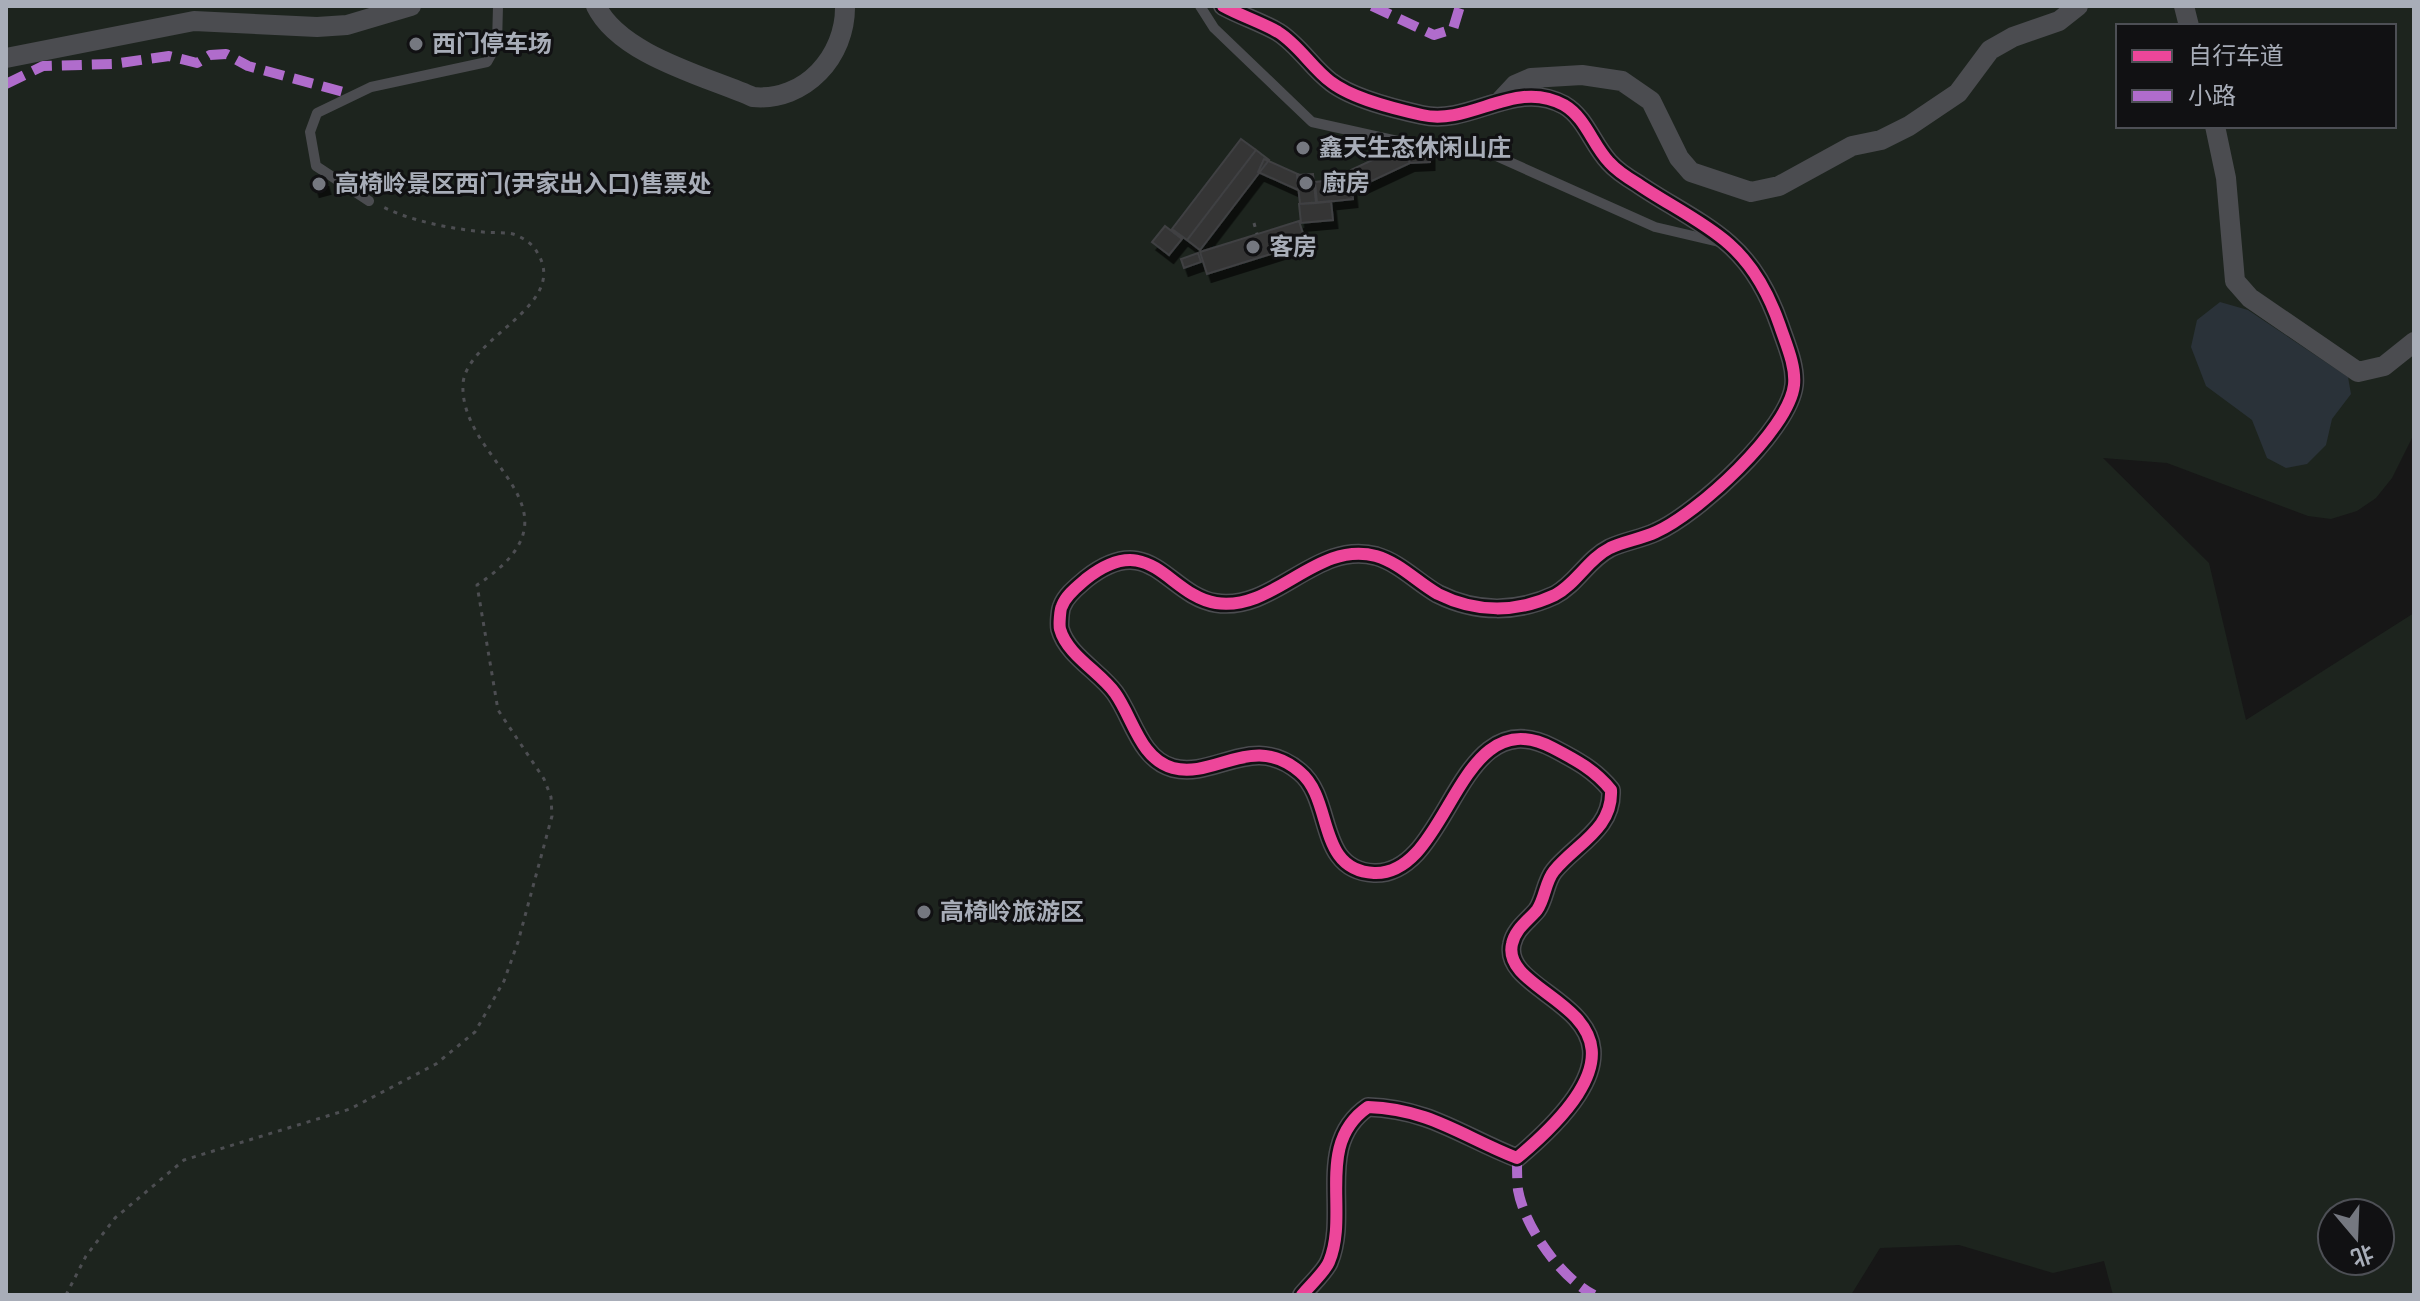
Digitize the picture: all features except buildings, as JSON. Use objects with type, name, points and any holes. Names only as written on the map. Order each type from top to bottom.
[{"type":"street","points":[[6,58],[194,21],[317,27],[347,25],[411,6]]},
{"type":"street","points":[[596,6],[604,22],[638,48],[753,97],[768,99],[808,82],[836,54],[843,37],[845,6]]},
{"type":"street","points":[[1223,6],[1279,33],[1333,85],[1422,115],[1448,118],[1501,100],[1531,96],[1562,104],[1577,115],[1609,163],[1730,244],[1754,274],[1778,321],[1795,378],[1791,402],[1768,438],[1701,505],[1656,532],[1602,552],[1561,593],[1517,608],[1480,609],[1437,593],[1408,571],[1374,555],[1346,555],[1318,563],[1252,599],[1217,603],[1193,593],[1166,571],[1134,559],[1097,571],[1075,588],[1060,608],[1059,628],[1069,647],[1105,679],[1122,702],[1145,748],[1166,767],[1191,770],[1228,758],[1259,755],[1288,764],[1312,785],[1331,846],[1350,867],[1378,874],[1408,862],[1474,767],[1495,744],[1521,740],[1542,742],[1587,766],[1611,790],[1612,805],[1606,820],[1552,873],[1539,908],[1519,929],[1511,946],[1513,959],[1522,971],[1578,1016],[1592,1043],[1589,1073],[1575,1101],[1552,1129],[1517,1158],[1489,1147],[1456,1127],[1412,1113],[1368,1107],[1351,1119],[1341,1137],[1329,1262],[1302,1295]]},
{"type":"street","points":[[1501,100],[1515,85],[1531,78],[1582,75],[1622,81],[1651,101],[1679,158],[1691,172],[1751,192],[1779,186],[1852,146],[1881,140],[1909,126],[1958,93],[1990,50],[2013,37],[2059,21],[2078,6]]},
{"type":"street","points":[[2215,128],[2226,178],[2235,281],[2250,298],[2358,372],[2384,366],[2414,342]]},
{"type":"lane","points":[[369,201],[316,166],[310,132],[317,113],[371,87],[487,62],[497,44],[498,6]]},
{"type":"lane","points":[[1200,6],[1214,28],[1263,72],[1296,110],[1312,122],[1402,142],[1485,151],[1655,227],[1730,244]]},
{"type":"path","points":[[66,1295],[86,1256],[115,1218],[184,1160],[350,1109],[436,1064],[475,1032],[504,981],[544,856],[552,816],[551,797],[544,779],[498,710],[477,585],[504,567],[516,550],[522,532],[522,510],[516,486],[479,438],[468,414],[463,382],[469,364],[480,349],[519,319],[531,304],[543,271],[541,260],[526,240],[512,234],[431,223],[369,201]]},
{"type":"path","points":[[1254,223],[1257,234]]},
{"type":"shaded area","name":"高椅岭旅游区","points":[[6,6],[2414,6],[2414,434],[2392,478],[2376,498],[2357,511],[2331,519],[2308,516],[2167,463],[2103,458],[2209,563],[2246,720],[2414,613],[2414,1295],[2113,1295],[2104,1261],[2053,1273],[1959,1245],[1880,1248],[1851,1295],[6,1295]]},
{"type":"shaded area","points":[[2220,302],[2248,310],[2348,377],[2351,394],[2332,419],[2326,445],[2307,464],[2286,468],[2267,458],[2252,420],[2206,386],[2191,347],[2197,320]]},
{"type":"marked path","points":[[1372,6],[1434,35],[1453,29],[1460,6]]},
{"type":"marked path","points":[[6,84],[43,66],[113,64],[169,56],[197,63],[210,55],[226,54],[248,66],[351,94]]},
{"type":"marked path","points":[[1517,1158],[1518,1190],[1536,1235],[1569,1277],[1594,1295]]},
{"type":"cycle path","points":[[1223,6],[1278,32],[1340,88],[1387,106],[1440,117],[1528,97],[1546,98],[1572,110],[1615,168],[1708,228],[1746,262],[1776,315],[1794,370],[1794,385],[1788,403],[1759,447],[1738,469],[1694,508],[1656,532],[1602,553],[1569,585],[1541,601],[1511,608],[1467,605],[1438,594],[1385,559],[1354,554],[1334,558],[1277,588],[1237,603],[1216,603],[1199,598],[1157,569],[1143,562],[1127,560],[1108,565],[1086,579],[1064,602],[1060,629],[1069,647],[1115,693],[1138,736],[1153,756],[1173,768],[1189,770],[1250,756],[1283,761],[1311,784],[1334,847],[1343,860],[1356,869],[1374,873],[1400,866],[1421,848],[1474,766],[1495,746],[1521,739],[1553,748],[1592,771],[1611,790],[1610,804],[1600,826],[1554,871],[1540,906],[1519,930],[1512,944],[1515,964],[1576,1018],[1590,1041],[1589,1070],[1567,1108],[1517,1158],[1428,1118],[1368,1107],[1352,1122],[1342,1140],[1337,1159],[1336,1222],[1329,1262],[1302,1295]]},
{"type":"place","name":"西门停车场","points":[[416,44]]},
{"type":"place","name":"鑫天生态休闲山庄","points":[[1303,148]]},
{"type":"place","name":"廚房","points":[[1306,183]]},
{"type":"place","name":"高椅岭景区西门(尹家出入口)售票处","points":[[319,184]]},
{"type":"place","name":"客房","points":[[1253,247]]},
{"type":"place","name":"高椅岭旅游区","points":[[924,912]]}]
